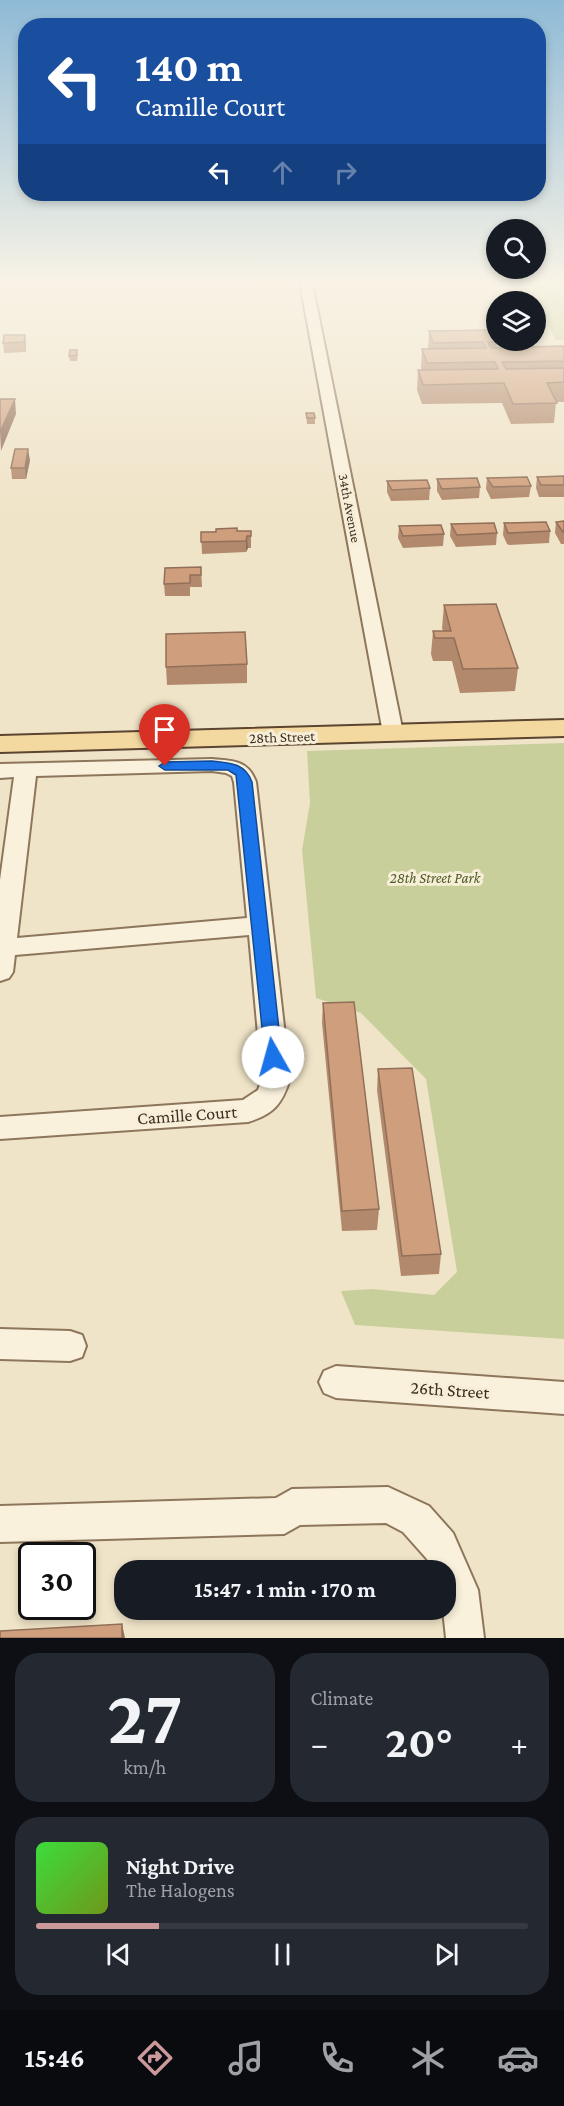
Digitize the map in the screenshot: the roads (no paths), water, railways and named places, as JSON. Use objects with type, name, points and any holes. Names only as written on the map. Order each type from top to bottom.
[{"type":"main road","name":"28th Street","points":[[0,744],[564,728]]},
{"type":"street","name":"34th Avenue","points":[[321,359],[393,734]]},
{"type":"street","name":"Camille Court","points":[[0,771],[212,765],[231,767],[242,773],[245,782],[258,926],[276,1079],[270,1097],[248,1111],[0,1128]]},
{"type":"street","points":[[26,770],[1,956],[258,926]]},
{"type":"street","points":[[0,1344],[70,1346]]},
{"type":"street","name":"26th Street","points":[[336,1382],[564,1398]]},
{"type":"street","points":[[0,1524],[284,1516],[292,1507],[388,1505],[416,1519],[440,1546],[459,1590],[465,1638]]},
{"type":"park label","name":"28th Street Park","points":[[435,878]]}]
